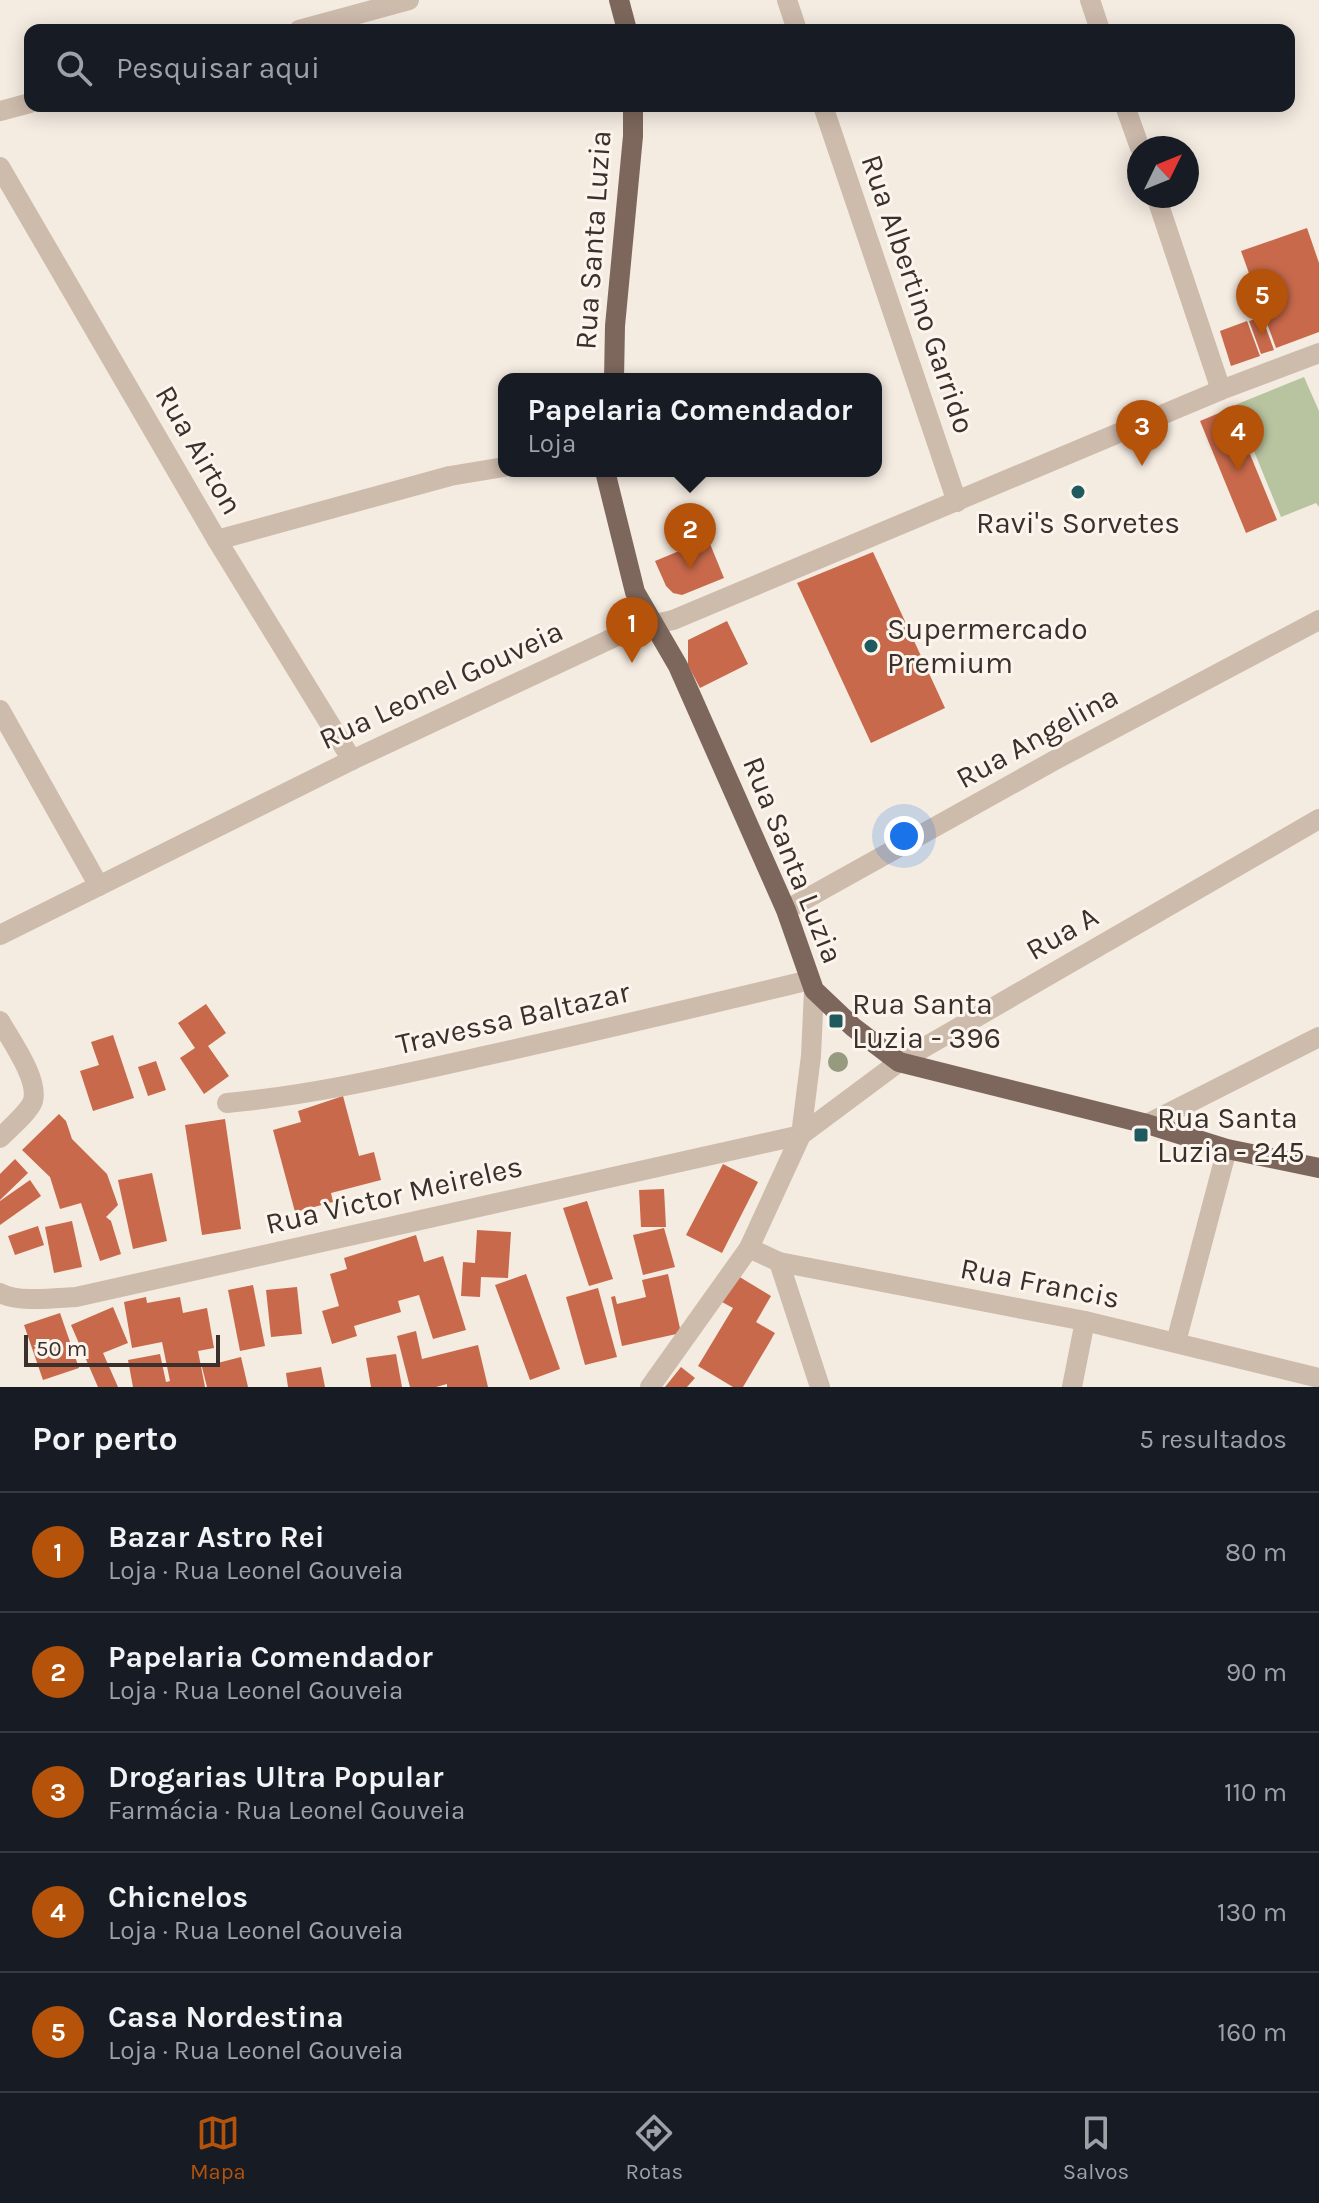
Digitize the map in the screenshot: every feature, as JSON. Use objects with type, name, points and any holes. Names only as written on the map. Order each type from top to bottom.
[{"type":"main road","points":[[619,0],[625,24]]},
{"type":"main road","name":"Rua Santa Luzia","points":[[614,373],[615,326],[633,112]]},
{"type":"main road","name":"Rua Santa Luzia","points":[[606,477],[635,592],[678,666],[786,910],[812,985],[853,1027],[899,1062],[1147,1124],[1227,1149],[1319,1168]]},
{"type":"street","points":[[321,24],[409,0]]},
{"type":"street","points":[[787,0],[795,24]]},
{"type":"street","points":[[1090,0],[1098,24]]},
{"type":"street","points":[[0,111],[24,105]]},
{"type":"street","name":"Rua Albertino Garrido","points":[[825,112],[957,502]]},
{"type":"street","points":[[1127,112],[1136,136]]},
{"type":"street","name":"Rua Airton","points":[[0,167],[217,540],[352,760]]},
{"type":"street","points":[[1160,208],[1221,390]]},
{"type":"street","name":"Rua Leonel Gouveia","points":[[0,935],[352,760],[632,629],[673,620],[1221,390],[1319,353]]},
{"type":"street","points":[[217,540],[450,476],[498,468]]},
{"type":"street","name":"Rua Angelina","points":[[786,910],[1055,760],[1319,620]]},
{"type":"street","points":[[0,710],[99,886]]},
{"type":"street","name":"Rua A","points":[[801,1135],[899,1062],[1319,819]]},
{"type":"street","points":[[650,1387],[749,1248],[801,1135],[811,1056],[812,985]]},
{"type":"street","name":"Travessa Baltazar","points":[[227,1103],[356,1085],[812,985]]},
{"type":"street","points":[[0,1021],[34,1086],[29,1108],[0,1138]]},
{"type":"street","points":[[1147,1124],[1319,1037]]},
{"type":"street","name":"Rua Victor Meireles","points":[[0,1293],[7,1297],[76,1297],[801,1135]]},
{"type":"street","points":[[1176,1342],[1227,1149]]},
{"type":"street","name":"Rua Francis","points":[[749,1248],[779,1262],[1085,1321],[1319,1378]]},
{"type":"street","points":[[779,1262],[820,1387]]},
{"type":"street","points":[[1072,1387],[1085,1321]]},
{"type":"green space","points":[[1304,377],[1319,411],[1319,507],[1316,503],[1281,517],[1235,405]]},
{"type":"building","points":[[1307,228],[1319,263],[1319,332],[1276,348],[1241,251]]},
{"type":"building","points":[[1262,317],[1274,350],[1261,354],[1249,321]]},
{"type":"building","points":[[1247,321],[1260,356],[1231,366],[1220,331]]},
{"type":"building","points":[[1231,408],[1277,520],[1246,533],[1200,421]]},
{"type":"building","points":[[708,539],[724,578],[682,595],[673,593],[666,586],[655,561]]},
{"type":"building","name":"Supermercado Premium","points":[[873,552],[945,708],[871,743],[797,583]]},
{"type":"building","points":[[727,621],[748,664],[700,688],[688,665],[688,640]]},
{"type":"building","points":[[206,1004],[226,1033],[208,1046],[229,1076],[204,1094],[180,1058],[195,1048],[178,1023]]},
{"type":"building","points":[[113,1035],[134,1098],[93,1111],[80,1071],[99,1065],[91,1042]]},
{"type":"building","points":[[156,1061],[166,1090],[148,1096],[138,1067]]},
{"type":"building","points":[[343,1096],[359,1156],[374,1152],[381,1180],[331,1193],[333,1202],[295,1212],[273,1130],[301,1122],[298,1111]]},
{"type":"building","points":[[59,1114],[66,1121],[72,1139],[107,1174],[118,1205],[106,1217],[111,1221],[121,1254],[100,1261],[81,1203],[60,1209],[50,1177],[22,1150]]},
{"type":"building","points":[[225,1119],[241,1229],[202,1235],[185,1125]]},
{"type":"building","points":[[15,1159],[28,1173],[0,1200],[0,1174]]},
{"type":"building","points":[[723,1164],[758,1182],[722,1253],[686,1235]]},
{"type":"building","points":[[152,1173],[167,1241],[133,1249],[118,1180]]},
{"type":"building","points":[[30,1180],[41,1196],[0,1225],[0,1201]]},
{"type":"building","points":[[664,1189],[666,1227],[641,1227],[639,1190]]},
{"type":"building","points":[[587,1201],[613,1279],[589,1286],[563,1208]]},
{"type":"building","points":[[72,1221],[82,1267],[54,1273],[45,1227]]},
{"type":"building","points":[[38,1226],[44,1245],[15,1255],[8,1236]]},
{"type":"building","points":[[664,1228],[675,1267],[643,1275],[633,1235]]},
{"type":"building","points":[[477,1230],[511,1232],[508,1278],[481,1277],[480,1297],[461,1296],[463,1262],[475,1263]]},
{"type":"building","points":[[416,1235],[424,1262],[443,1256],[466,1330],[433,1339],[419,1295],[398,1301],[401,1312],[354,1326],[357,1336],[332,1344],[322,1311],[339,1306],[330,1274],[347,1269],[344,1258]]},
{"type":"building","points":[[526,1274],[560,1369],[530,1380],[495,1285]]},
{"type":"building","points":[[668,1274],[681,1333],[622,1346],[611,1297],[615,1296],[617,1304],[646,1297],[642,1280]]},
{"type":"building","points":[[738,1276],[771,1296],[756,1322],[775,1333],[743,1387],[733,1387],[698,1366],[733,1308],[722,1302]]},
{"type":"building","points":[[253,1285],[265,1346],[240,1351],[228,1290]]},
{"type":"building","points":[[297,1287],[302,1334],[271,1337],[266,1290]]},
{"type":"building","points":[[598,1288],[617,1357],[585,1365],[566,1297]]},
{"type":"building","points":[[146,1297],[147,1303],[180,1297],[183,1313],[207,1308],[214,1348],[198,1351],[205,1387],[133,1387],[128,1360],[160,1354],[166,1382],[170,1381],[162,1342],[132,1348],[124,1302]]},
{"type":"building","points":[[113,1307],[128,1343],[103,1353],[118,1387],[98,1387],[71,1325]]},
{"type":"building","points":[[60,1313],[79,1368],[43,1380],[24,1325]]},
{"type":"building","points":[[416,1331],[422,1359],[478,1345],[488,1387],[447,1387],[447,1384],[410,1387],[397,1336]]},
{"type":"building","points":[[396,1354],[402,1387],[371,1387],[366,1358]]},
{"type":"building","points":[[241,1357],[248,1387],[207,1387],[202,1367]]},
{"type":"building","points":[[321,1367],[325,1387],[288,1387],[286,1373]]},
{"type":"building","points":[[681,1367],[695,1378],[687,1387],[665,1387]]},
{"type":"place","name":"Casa Nordestina","points":[[1262,335]]},
{"type":"place","name":"Drogarias Ultra Popular","points":[[1142,466]]},
{"type":"place","name":"Chicnelos","points":[[1238,471]]},
{"type":"place","name":"Ravi's Sorvetes","points":[[1078,492]]},
{"type":"place","name":"Papelaria Comendador","points":[[690,569]]},
{"type":"place","name":"Supermercado Premium","points":[[871,646]]},
{"type":"place","name":"Bazar Astro Rei","points":[[632,663]]},
{"type":"place","name":"Rua Santa Luzia - 396","points":[[836,1021]]},
{"type":"place","name":"Rua Santa Luzia - 245","points":[[1141,1135]]}]
